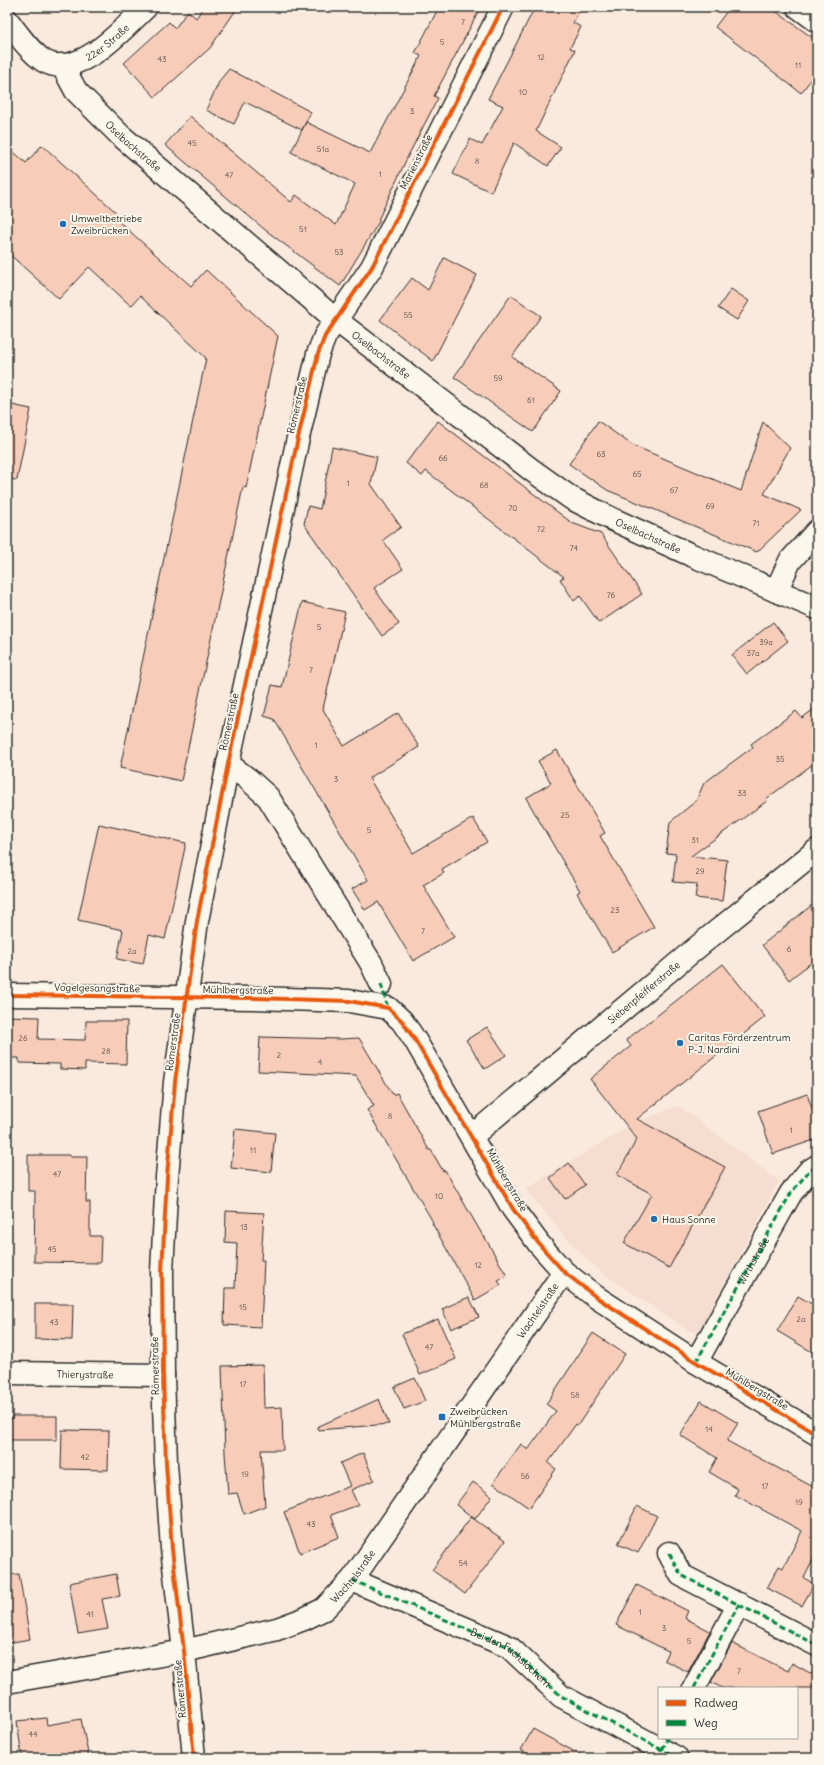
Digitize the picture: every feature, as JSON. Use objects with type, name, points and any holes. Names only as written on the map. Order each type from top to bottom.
[{"type":"street","name":"22er Straße","points":[[62,65],[78,62],[90,57],[109,42],[146,7]]},
{"type":"street","name":"Marienstraße","points":[[336,320],[372,267],[504,7]]},
{"type":"street","points":[[798,7],[817,21]]},
{"type":"street","points":[[7,20],[28,46],[45,61],[62,65]]},
{"type":"street","name":"Oselbachstraße","points":[[62,65],[76,91],[120,135],[336,320],[533,471],[571,498],[619,523],[817,608]]},
{"type":"street","name":"Römerstraße","points":[[194,1758],[184,1651],[172,1549],[166,1463],[163,1374],[162,1271],[166,1177],[175,1082],[197,921],[228,764],[298,438],[318,354],[325,336],[336,320]]},
{"type":"street","points":[[776,591],[790,561],[817,531]]},
{"type":"street","points":[[228,764],[268,797],[371,963],[381,984]]},
{"type":"street","name":"Siebenpfeifferstraße","points":[[472,1136],[695,949],[817,850]]},
{"type":"street","name":"Vogelgesangstraße","points":[[7,995],[187,997]]},
{"type":"street","name":"Mühlbergstraße","points":[[187,997],[349,1001],[388,1008],[402,1021],[415,1040],[513,1209],[539,1244],[564,1272],[596,1297],[696,1362],[817,1434]]},
{"type":"street","name":"Wirthstraße","points":[[696,1362],[791,1193],[809,1171],[817,1166]]},
{"type":"street","name":"Wachtelstraße","points":[[7,1682],[184,1651],[277,1629],[304,1619],[324,1609],[352,1580],[564,1272]]},
{"type":"street","name":"Thierystraße","points":[[7,1373],[163,1374]]},
{"type":"street","points":[[669,1553],[681,1575],[817,1645]]},
{"type":"street","name":"Bei den Fuchslöchern","points":[[352,1580],[508,1647],[561,1696],[669,1749]]},
{"type":"street","points":[[695,1687],[739,1604]]},
{"type":"shaded area","name":"Haus Sonne","points":[[679,1106],[779,1181],[701,1328],[694,1332],[686,1329],[605,1275],[576,1249],[525,1189],[638,1121]]},
{"type":"building","points":[[204,7],[238,7],[210,48],[155,97],[124,63],[169,22],[175,28],[188,11],[196,18]]},
{"type":"building","points":[[439,7],[481,7],[434,96],[438,98],[408,156],[378,220],[380,220],[340,286],[264,229],[165,145],[190,116],[291,202],[296,195],[336,225],[355,184],[291,152],[306,122],[370,153],[421,56],[415,53]]},
{"type":"building","points":[[535,7],[581,7],[573,23],[581,27],[570,48],[575,50],[536,131],[561,147],[548,166],[514,143],[491,192],[453,174],[470,139],[482,145],[503,106],[488,99]]},
{"type":"building","points":[[730,7],[770,7],[817,41],[817,71],[801,93],[715,27]]},
{"type":"building","points":[[229,69],[311,112],[302,130],[245,102],[234,124],[206,110],[220,80]]},
{"type":"building","points":[[42,145],[119,215],[116,219],[191,286],[206,270],[278,336],[246,488],[243,487],[181,781],[120,768],[206,358],[140,296],[131,306],[89,267],[59,299],[7,252],[7,146],[26,163]]},
{"type":"building","points":[[444,258],[477,275],[433,361],[380,320],[412,278],[428,290]]},
{"type":"building","points":[[731,289],[749,301],[737,320],[718,308]]},
{"type":"building","points":[[511,295],[541,316],[512,357],[561,391],[533,432],[454,377]]},
{"type":"building","points":[[7,404],[31,409],[17,480],[7,479]]},
{"type":"building","points":[[438,421],[572,523],[601,534],[642,594],[599,623],[580,596],[574,601],[560,579],[564,577],[426,471],[422,476],[406,463]]},
{"type":"building","points":[[598,421],[632,445],[741,491],[763,422],[790,448],[764,494],[801,510],[757,552],[607,490],[569,464]]},
{"type":"building","points":[[332,447],[377,457],[371,484],[401,527],[383,540],[403,569],[374,588],[399,624],[382,636],[304,524],[308,506],[320,509]]},
{"type":"building","points":[[302,602],[345,612],[323,709],[344,746],[398,713],[419,747],[369,778],[413,853],[473,818],[487,842],[442,869],[444,873],[423,885],[454,937],[413,961],[378,902],[365,910],[352,889],[368,880],[274,719],[264,716],[272,685],[282,687]]},
{"type":"building","points":[[773,622],[788,641],[747,674],[732,655]]},
{"type":"building","points":[[817,707],[817,761],[766,799],[767,801],[691,856],[727,860],[722,901],[695,898],[697,884],[673,882],[676,854],[666,853],[670,822],[696,801],[704,783],[753,747],[751,744],[796,711],[802,718]]},
{"type":"building","points":[[557,750],[605,833],[600,836],[654,927],[612,952],[577,893],[580,891],[526,798],[551,783],[538,761]]},
{"type":"building","points":[[99,824],[186,843],[165,939],[149,935],[143,964],[117,959],[123,930],[78,920]]},
{"type":"building","points":[[817,901],[817,958],[789,980],[762,945]]},
{"type":"building","points":[[723,964],[765,1017],[637,1119],[725,1167],[669,1268],[624,1243],[652,1194],[617,1175],[637,1139],[590,1079],[631,1046],[626,1040]]},
{"type":"building","points":[[7,1016],[39,1017],[38,1039],[85,1040],[86,1021],[127,1021],[126,1064],[85,1063],[85,1070],[60,1069],[60,1064],[19,1063],[19,1058],[7,1058]]},
{"type":"building","points":[[487,1027],[506,1055],[485,1069],[466,1040]]},
{"type":"building","points":[[260,1037],[359,1038],[393,1095],[397,1093],[429,1150],[431,1150],[443,1171],[445,1170],[507,1276],[498,1281],[501,1285],[475,1300],[432,1223],[433,1222],[367,1110],[374,1106],[356,1076],[258,1071]]},
{"type":"building","points":[[807,1094],[817,1122],[817,1139],[773,1154],[758,1111]]},
{"type":"building","points":[[235,1129],[275,1133],[271,1172],[231,1168]]},
{"type":"building","points":[[28,1155],[70,1155],[70,1157],[87,1157],[86,1202],[90,1202],[90,1236],[101,1236],[100,1263],[34,1262],[35,1191],[28,1191]]},
{"type":"building","points":[[569,1163],[585,1185],[565,1199],[550,1178]]},
{"type":"building","points":[[226,1211],[264,1213],[261,1260],[264,1260],[261,1327],[224,1325],[225,1288],[235,1288],[237,1243],[225,1242]]},
{"type":"building","points":[[798,1296],[817,1307],[817,1355],[777,1331]]},
{"type":"building","points":[[469,1297],[479,1317],[451,1329],[442,1309]]},
{"type":"building","points":[[35,1304],[73,1304],[72,1340],[35,1339]]},
{"type":"building","points":[[438,1319],[456,1359],[420,1375],[402,1334]]},
{"type":"building","points":[[593,1333],[625,1354],[578,1425],[576,1424],[548,1463],[556,1469],[529,1508],[493,1483],[521,1444],[528,1450],[556,1411],[546,1404]]},
{"type":"building","points":[[263,1365],[264,1408],[282,1407],[283,1450],[261,1450],[265,1506],[244,1514],[237,1493],[228,1494],[222,1366]]},
{"type":"building","points":[[415,1378],[425,1401],[404,1409],[394,1387]]},
{"type":"building","points":[[379,1399],[389,1424],[318,1430],[317,1427]]},
{"type":"building","points":[[701,1401],[738,1423],[727,1441],[817,1489],[817,1552],[804,1578],[814,1584],[802,1606],[767,1588],[779,1566],[783,1568],[802,1531],[735,1495],[738,1489],[709,1472],[717,1458],[680,1435]]},
{"type":"building","points":[[12,1416],[57,1416],[57,1440],[7,1440],[7,1419],[12,1419]]},
{"type":"building","points":[[62,1430],[109,1431],[108,1470],[61,1469]]},
{"type":"building","points":[[363,1453],[374,1480],[351,1490],[358,1505],[331,1515],[339,1537],[300,1553],[284,1512],[350,1486],[340,1463]]},
{"type":"building","points":[[473,1482],[492,1496],[475,1519],[456,1505]]},
{"type":"building","points":[[637,1506],[657,1516],[638,1553],[618,1544]]},
{"type":"building","points":[[471,1517],[505,1541],[465,1594],[432,1570]]},
{"type":"building","points":[[19,1574],[30,1639],[7,1643],[7,1575]]},
{"type":"building","points":[[116,1574],[120,1596],[102,1599],[108,1629],[78,1634],[69,1583]]},
{"type":"building","points":[[637,1585],[688,1611],[685,1618],[710,1631],[688,1672],[664,1660],[668,1651],[616,1625]]},
{"type":"building","points":[[732,1643],[788,1671],[792,1663],[817,1677],[817,1688],[720,1687],[711,1682]]},
{"type":"building","points":[[46,1718],[47,1725],[81,1719],[89,1758],[22,1758],[17,1721]]},
{"type":"building","points":[[533,1729],[586,1758],[535,1758],[521,1750]]},
{"type":"marked path","points":[[381,984],[388,1008]]},
{"type":"marked path","points":[[696,1362],[791,1193],[809,1171],[817,1166]]},
{"type":"marked path","points":[[669,1553],[681,1575],[817,1645]]},
{"type":"marked path","points":[[352,1580],[509,1647],[561,1696],[677,1758]]},
{"type":"marked path","points":[[695,1687],[739,1604]]},
{"type":"marked path","points":[[662,1750],[668,1739]]},
{"type":"cycle path","points":[[194,1758],[184,1651],[172,1549],[166,1463],[162,1271],[167,1177],[175,1082],[197,921],[228,764],[298,438],[318,354],[325,336],[372,267],[503,7]]},
{"type":"cycle path","points":[[7,995],[254,998],[349,1001],[388,1008],[402,1021],[415,1040],[513,1209],[539,1244],[564,1272],[596,1297],[696,1362],[817,1434]]},
{"type":"place","name":"Umweltbetriebe Zweibrücken","points":[[63,224]]},
{"type":"place","name":"Caritas Förderzentrum P-J. Nardini","points":[[680,1043]]},
{"type":"place","name":"Haus Sonne","points":[[654,1219]]},
{"type":"place","name":"Zweibrücken Mühlbergstraße","points":[[442,1417]]}]
